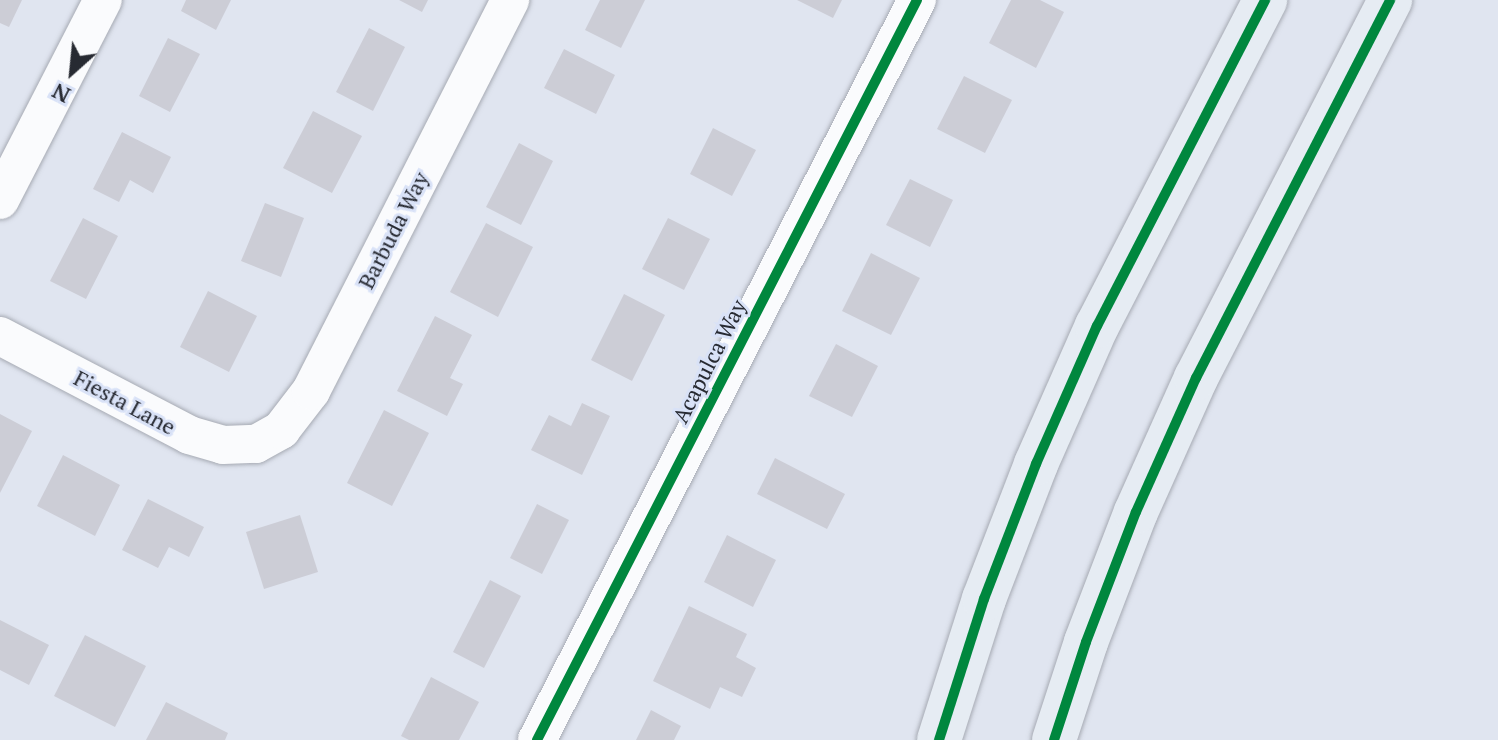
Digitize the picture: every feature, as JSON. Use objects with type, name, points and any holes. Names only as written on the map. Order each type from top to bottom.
[{"type":"main road","points":[[939,740],[984,599],[1036,464],[1097,326],[1265,0]]},
{"type":"main road","points":[[1054,740],[1086,642],[1136,512],[1196,378],[1390,0]]},
{"type":"street","points":[[0,200],[103,0]]},
{"type":"street","name":"Barbuda Way","points":[[256,444],[281,430],[311,391],[510,0]]},
{"type":"street","name":"Acapulca Way","points":[[537,740],[917,0]]},
{"type":"street","name":"Fiesta Lane","points":[[0,336],[189,435],[223,445],[256,444]]},
{"type":"building","points":[[0,0],[22,0],[9,27],[0,23]]},
{"type":"building","points":[[186,0],[231,0],[216,30],[181,11]]},
{"type":"building","points":[[399,0],[428,0],[422,12]]},
{"type":"building","points":[[600,0],[645,0],[621,48],[585,30]]},
{"type":"building","points":[[797,0],[842,0],[833,18]]},
{"type":"building","points":[[1011,0],[1040,0],[1064,12],[1036,68],[989,43]]},
{"type":"building","points":[[369,28],[405,47],[373,111],[336,92]]},
{"type":"building","points":[[168,38],[200,54],[170,112],[139,96]]},
{"type":"building","points":[[564,49],[615,75],[596,114],[544,88]]},
{"type":"building","points":[[964,76],[1012,100],[985,153],[937,129]]},
{"type":"building","points":[[313,111],[362,136],[332,193],[283,168]]},
{"type":"building","points":[[713,128],[756,150],[732,196],[690,174]]},
{"type":"building","points":[[122,132],[171,157],[153,193],[130,180],[119,202],[93,189]]},
{"type":"building","points":[[519,143],[553,161],[521,225],[486,207]]},
{"type":"building","points":[[910,179],[953,200],[930,247],[886,225]]},
{"type":"building","points":[[265,203],[304,218],[281,277],[241,261]]},
{"type":"building","points":[[83,218],[118,236],[86,299],[50,281]]},
{"type":"building","points":[[668,218],[710,239],[684,290],[642,269]]},
{"type":"building","points":[[486,223],[533,247],[498,317],[450,292]]},
{"type":"building","points":[[871,253],[920,278],[891,335],[842,311]]},
{"type":"building","points":[[208,291],[257,316],[229,372],[180,347]]},
{"type":"building","points":[[624,294],[665,315],[632,381],[591,360]]},
{"type":"building","points":[[435,316],[472,335],[450,378],[463,384],[447,416],[397,391]]},
{"type":"building","points":[[836,344],[878,366],[852,417],[809,396]]},
{"type":"building","points":[[582,403],[610,416],[582,475],[531,450],[549,415],[571,426]]},
{"type":"building","points":[[384,410],[429,433],[392,506],[347,483]]},
{"type":"building","points":[[0,414],[32,431],[0,493]]},
{"type":"building","points":[[63,455],[120,485],[95,536],[37,506]]},
{"type":"building","points":[[775,458],[845,494],[827,529],[757,494]]},
{"type":"building","points":[[148,499],[204,527],[189,557],[169,547],[158,568],[122,550]]},
{"type":"building","points":[[537,504],[569,520],[542,574],[510,558]]},
{"type":"building","points":[[300,515],[318,572],[264,589],[246,532]]},
{"type":"building","points":[[727,535],[776,560],[753,607],[704,582]]},
{"type":"building","points":[[490,580],[521,596],[484,668],[453,652]]},
{"type":"building","points":[[689,606],[747,634],[736,657],[756,668],[742,697],[720,687],[710,709],[653,681]]},
{"type":"building","points":[[0,620],[49,645],[29,685],[0,670]]},
{"type":"building","points":[[85,635],[146,666],[115,727],[54,696]]},
{"type":"building","points":[[431,677],[479,702],[459,740],[409,740],[401,736]]},
{"type":"building","points":[[166,702],[228,733],[225,740],[146,740]]},
{"type":"building","points":[[651,710],[681,726],[674,740],[636,740]]},
{"type":"cycle path","points":[[537,740],[917,0]]},
{"type":"cycle path","points":[[939,740],[984,599],[1036,464],[1097,326],[1265,0]]},
{"type":"cycle path","points":[[1054,740],[1086,642],[1136,512],[1196,378],[1390,0]]}]
